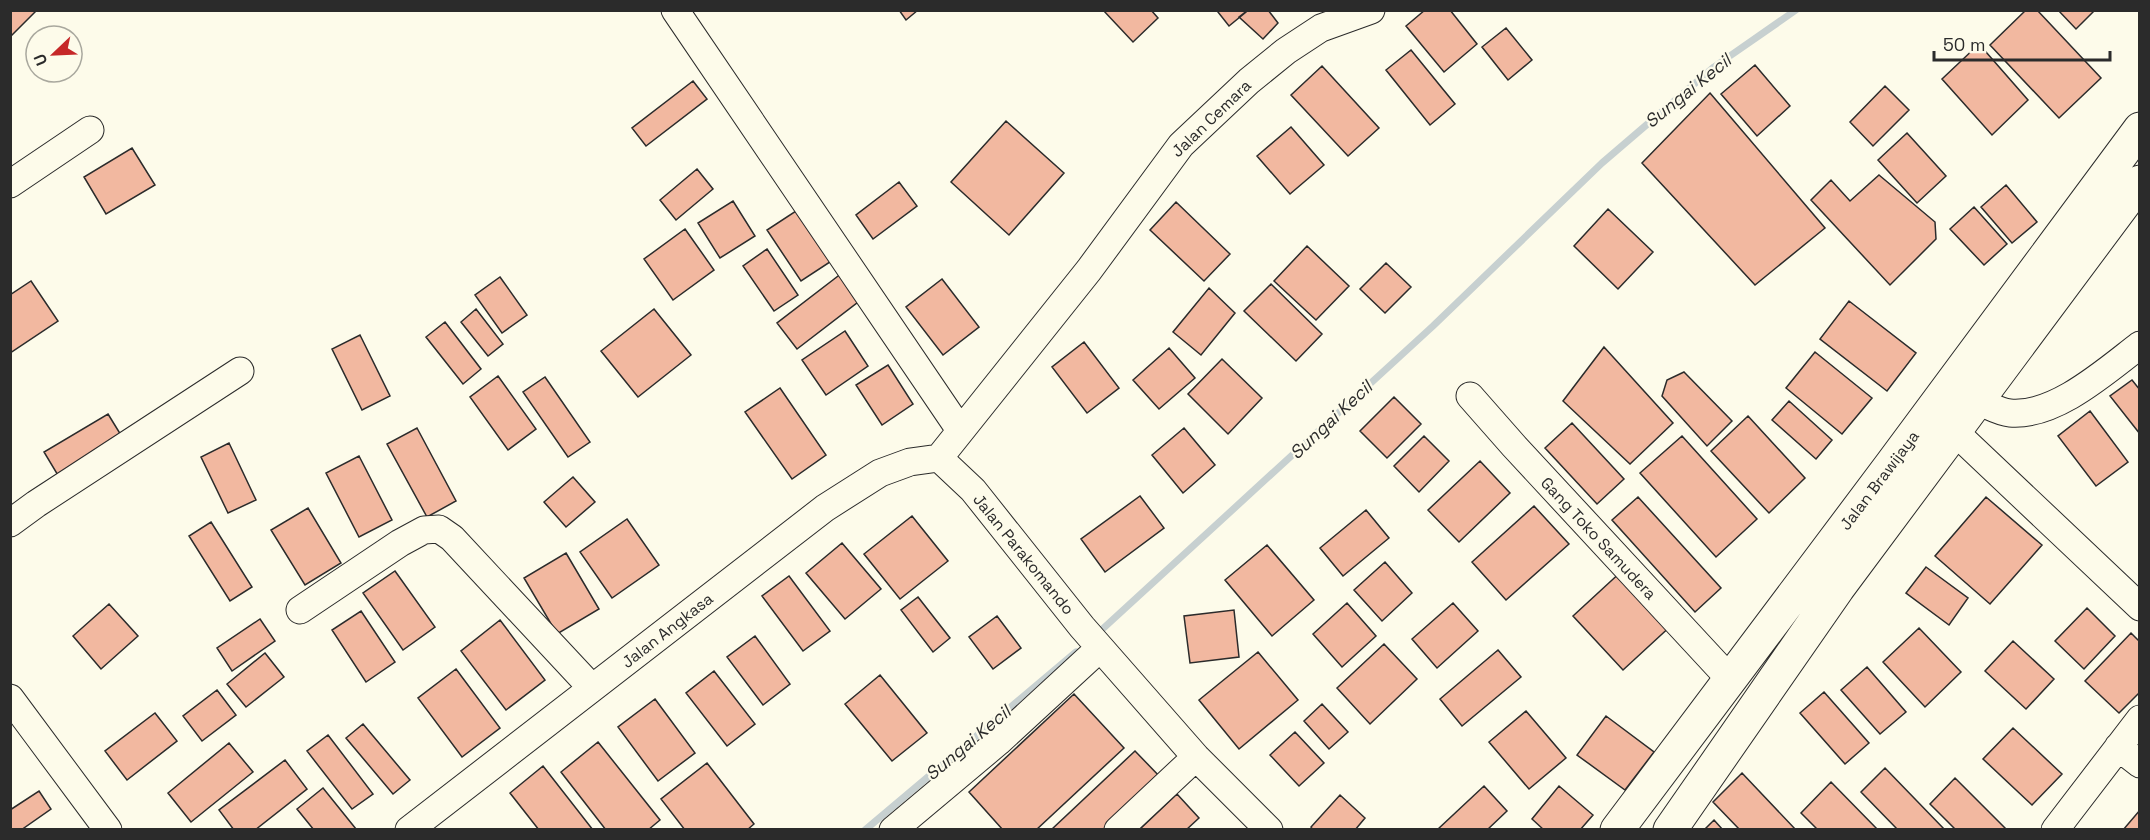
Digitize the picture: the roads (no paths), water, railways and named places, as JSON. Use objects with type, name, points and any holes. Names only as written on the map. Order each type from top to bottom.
[{"type":"highway","name":"Jalan Brawijaya","points":[[1617,830],[2139,129]]},
{"type":"highway","name":"Jalan Brawijaya","points":[[1670,830],[1838,588],[2139,182]]},
{"type":"street","points":[[675,10],[960,430],[939,458]]},
{"type":"street","name":"Jalan Cemara","points":[[960,430],[1089,270],[1180,145],[1249,81],[1286,51],[1341,16],[1371,10]]},
{"type":"street","points":[[10,184],[90,130]]},
{"type":"street","points":[[1976,400],[2009,413],[2045,409],[2097,377],[2139,345]]},
{"type":"street","points":[[10,523],[240,371]]},
{"type":"street","name":"Gang Toko Samudera","points":[[1470,396],[1729,678]]},
{"type":"street","points":[[1955,432],[2139,607]]},
{"type":"street","name":"Jalan Parakomando","points":[[939,458],[973,490],[1092,639],[1196,757],[1269,830]]},
{"type":"street","name":"Jalan Angkasa","points":[[409,830],[825,508],[880,473],[910,462],[939,458]]},
{"type":"street","points":[[300,610],[400,543],[424,530],[439,529],[452,538],[592,688]]},
{"type":"street","points":[[893,830],[998,742],[1092,639]]},
{"type":"street","points":[[10,698],[108,830]]},
{"type":"street","points":[[2055,830],[2139,719]]},
{"type":"street","points":[[2118,747],[2139,764]]},
{"type":"street","points":[[1118,830],[1196,757]]},
{"type":"waterway","name":"Sungai Kecil","points":[[1096,635],[1433,326],[1602,163],[1714,67],[1796,10]]},
{"type":"waterway","name":"Sungai Kecil","points":[[865,830],[1076,652]]}]
